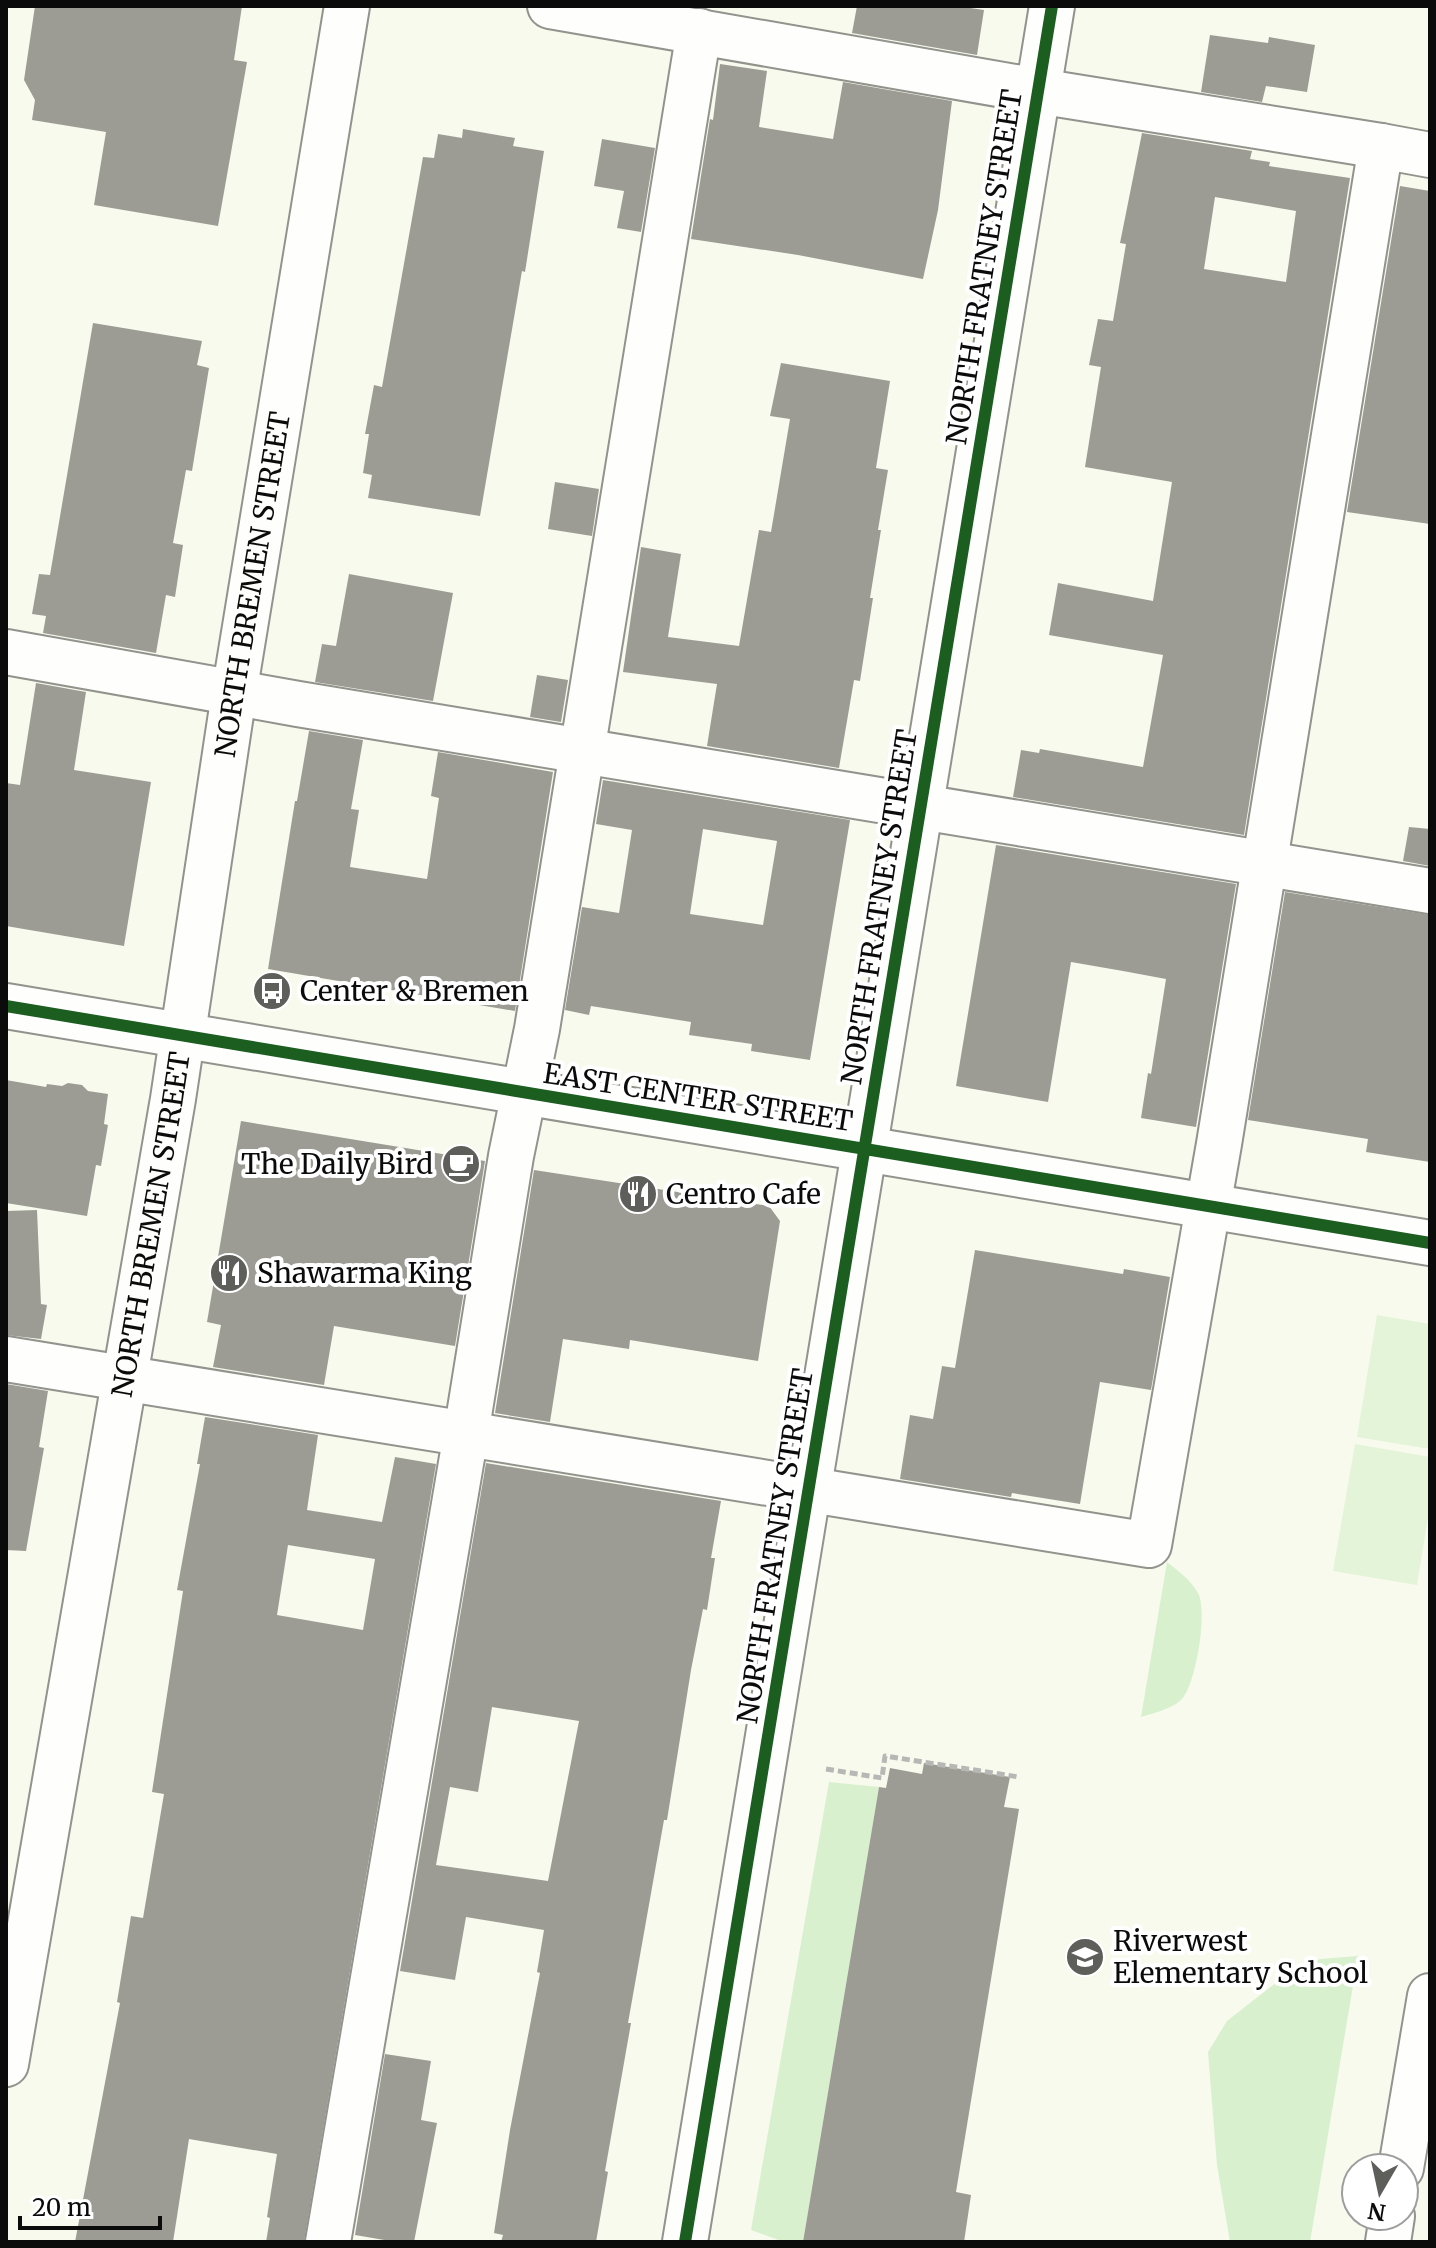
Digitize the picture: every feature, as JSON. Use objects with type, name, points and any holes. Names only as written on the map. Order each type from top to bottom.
[{"type":"street","name":"NORTH BREMEN STREET","points":[[6,2064],[183,1035],[234,694],[347,6]]},
{"type":"street","points":[[550,6],[1430,155]]},
{"type":"street","name":"NORTH FRATNEY STREET","points":[[685,2242],[1052,6]]},
{"type":"street","points":[[328,2242],[523,1092],[537,1029],[699,31]]},
{"type":"street","points":[[6,1359],[1149,1545],[1208,1206],[1381,146]]},
{"type":"street","points":[[6,652],[234,694],[1430,891]]},
{"type":"street","name":"EAST CENTER STREET","points":[[6,1006],[1430,1243]]},
{"type":"street","points":[[1404,2152],[1430,1996]]},
{"type":"path","points":[[826,1769],[882,1778],[885,1756],[1019,1777]]},
{"type":"green space","points":[[1377,1315],[1430,1324],[1430,1449],[1357,1437]]},
{"type":"green space","points":[[1355,1444],[1430,1457],[1430,1505],[1417,1585],[1333,1571]]},
{"type":"green space","points":[[1167,1562],[1198,1593],[1202,1615],[1199,1648],[1191,1680],[1181,1700],[1141,1717]]},
{"type":"green space","points":[[829,1782],[879,1787],[803,2242],[784,2242],[751,2230]]},
{"type":"green space","points":[[1358,1956],[1310,2242],[1230,2242],[1217,2165],[1208,2052],[1227,2021],[1291,1971],[1320,1959]]},
{"type":"building","points":[[35,6],[242,6],[234,60],[247,62],[218,226],[94,205],[106,132],[32,120],[35,100],[24,80]]},
{"type":"building","points":[[857,6],[957,6],[984,10],[977,55],[852,33]]},
{"type":"building","points":[[1210,35],[1268,43],[1269,37],[1315,45],[1307,92],[1266,86],[1262,102],[1201,92]]},
{"type":"building","points":[[720,64],[767,71],[759,127],[833,139],[843,82],[952,101],[938,210],[923,279],[798,255],[691,239]]},
{"type":"building","points":[[463,129],[515,138],[513,146],[544,151],[480,516],[368,498],[372,475],[363,473],[369,434],[365,434],[374,385],[382,387],[423,157],[434,158],[438,134],[462,138]]},
{"type":"building","points":[[1142,133],[1252,151],[1250,159],[1270,162],[1269,166],[1350,178],[1244,835],[1013,797],[1021,750],[1039,753],[1040,749],[1143,767],[1163,655],[1049,635],[1058,583],[1153,601],[1172,482],[1085,467],[1101,367],[1089,365],[1098,319],[1113,321],[1126,244],[1120,243]],"holes":[[[1215,197],[1296,211],[1286,282],[1204,269]]]},
{"type":"building","points":[[602,139],[655,148],[641,232],[617,228],[624,191],[594,186]]},
{"type":"building","points":[[1400,186],[1430,191],[1430,524],[1347,512]]},
{"type":"building","points":[[93,323],[202,341],[197,365],[209,368],[192,471],[186,470],[173,543],[183,545],[175,597],[166,595],[156,653],[43,633],[46,616],[32,614],[39,574],[50,575]]},
{"type":"building","points":[[781,363],[890,381],[876,468],[888,470],[870,598],[873,598],[860,681],[854,680],[839,768],[707,746],[717,684],[623,672],[641,547],[681,554],[668,637],[739,646],[759,530],[771,532],[790,419],[770,416]]},
{"type":"building","points":[[555,482],[599,489],[592,536],[548,529]]},
{"type":"building","points":[[349,574],[453,593],[433,701],[315,682],[322,644],[336,646]]},
{"type":"building","points":[[537,675],[568,680],[561,722],[530,717]]},
{"type":"building","points":[[36,683],[86,692],[74,770],[151,782],[124,946],[6,926],[6,783],[20,785]]},
{"type":"building","points":[[309,731],[363,740],[351,809],[359,810],[350,867],[427,879],[439,798],[431,796],[438,752],[553,772],[515,1011],[268,969]]},
{"type":"building","points":[[603,780],[850,820],[810,1060],[751,1051],[752,1044],[689,1035],[691,1022],[591,1006],[589,1015],[565,1010],[582,907],[619,913],[632,830],[596,824]],"holes":[[[703,829],[777,841],[763,925],[690,914]]]},
{"type":"building","points":[[1409,827],[1430,829],[1430,866],[1403,861]]},
{"type":"building","points":[[996,845],[1236,884],[1196,1127],[1141,1118],[1166,979],[1071,962],[1048,1102],[956,1086]]},
{"type":"building","points":[[1285,892],[1430,915],[1430,1162],[1366,1152],[1368,1139],[1248,1120]]},
{"type":"building","points":[[6,1080],[46,1087],[47,1084],[62,1086],[68,1083],[82,1085],[88,1091],[108,1094],[104,1124],[108,1125],[101,1166],[96,1165],[87,1216],[6,1203]]},
{"type":"building","points":[[241,1121],[485,1161],[455,1346],[334,1326],[324,1385],[213,1367],[221,1325],[207,1322]]},
{"type":"building","points":[[534,1170],[769,1206],[780,1221],[758,1361],[630,1340],[629,1349],[563,1339],[550,1422],[495,1413]]},
{"type":"building","points":[[37,1210],[41,1304],[47,1305],[41,1339],[6,1335],[6,1211]]},
{"type":"building","points":[[975,1250],[1123,1274],[1124,1269],[1170,1277],[1151,1390],[1100,1382],[1080,1504],[1012,1493],[1011,1497],[900,1479],[910,1415],[933,1419],[942,1366],[955,1368]]},
{"type":"building","points":[[6,1384],[48,1391],[39,1447],[44,1448],[26,1551],[6,1550]]},
{"type":"building","points":[[205,1417],[318,1435],[307,1510],[382,1522],[395,1457],[436,1464],[304,2242],[266,2242],[277,2154],[189,2139],[173,2242],[75,2242],[120,2003],[117,2002],[131,1916],[143,1918],[164,1794],[152,1792],[183,1591],[177,1590],[200,1464],[197,1464]],"holes":[[[288,1545],[375,1559],[363,1630],[277,1615]]]},
{"type":"building","points":[[486,1463],[721,1501],[711,1558],[715,1558],[707,1610],[703,1609],[691,1670],[667,1820],[664,1820],[628,2023],[631,2023],[596,2242],[501,2242],[503,2235],[494,2233],[540,1973],[537,1972],[544,1930],[466,1917],[455,1980],[400,1971]],"holes":[[[492,1707],[579,1721],[548,1881],[436,1865],[450,1787],[478,1792]]]},
{"type":"building","points":[[924,1763],[1010,1777],[1004,1807],[1019,1809],[956,2192],[971,2195],[964,2242],[803,2242],[879,1787],[886,1788],[890,1768],[922,1774]]},
{"type":"building","points":[[385,2054],[431,2061],[421,2120],[437,2123],[414,2242],[355,2235]]},
{"type":"cycle path","points":[[685,2242],[1052,6]]},
{"type":"cycle path","points":[[6,1006],[1430,1243]]},
{"type":"place","name":"Center & Bremen","points":[[272,991]]},
{"type":"place","name":"The Daily Bird","points":[[461,1164]]},
{"type":"place","name":"Centro Cafe","points":[[638,1194]]},
{"type":"place","name":"Shawarma King","points":[[229,1273]]},
{"type":"place","name":"Riverwest Elementary School","points":[[1085,1957]]}]
